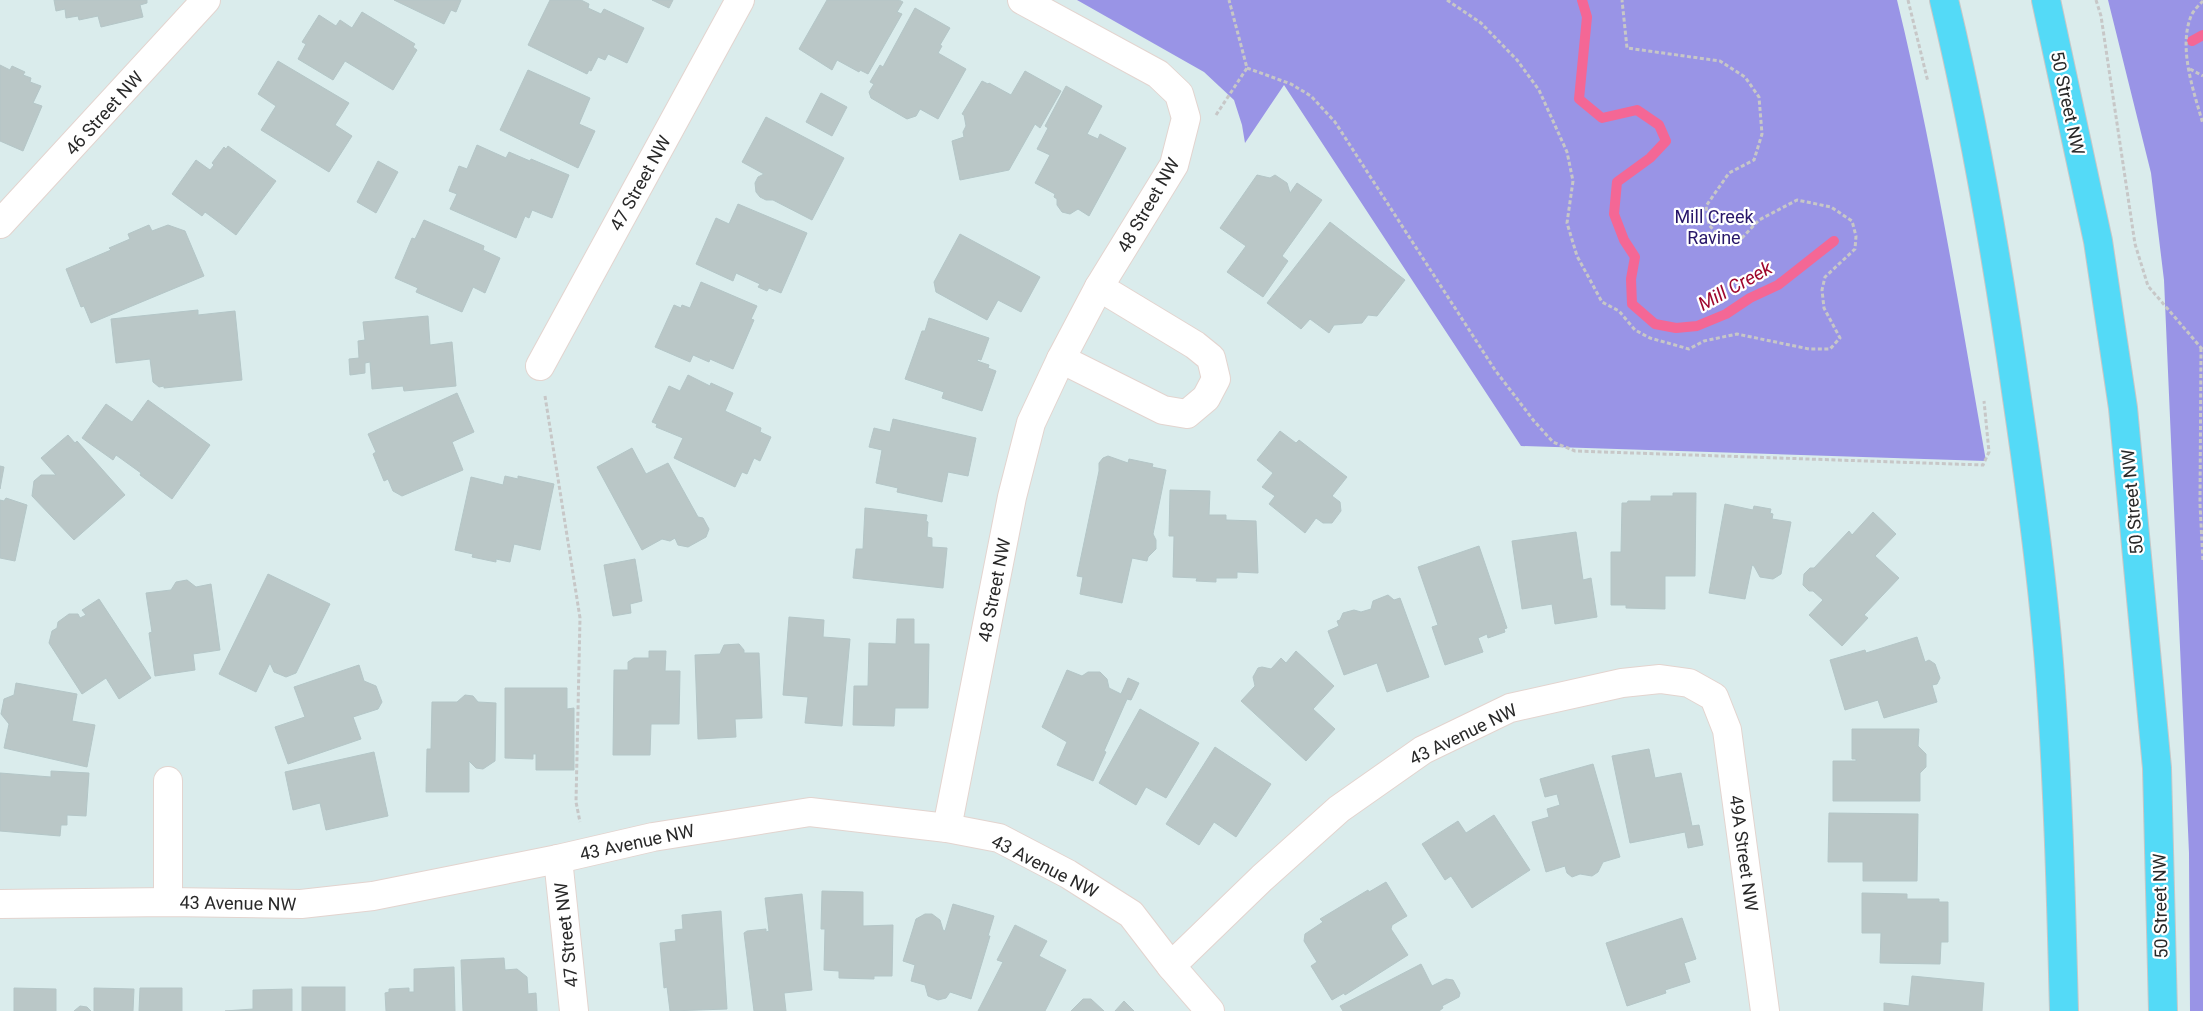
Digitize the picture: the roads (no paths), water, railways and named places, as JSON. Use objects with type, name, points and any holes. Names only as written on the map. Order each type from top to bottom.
[{"type":"main road","points":[[1944,0],[1967,94],[2000,277],[2028,472],[2049,661],[2060,860],[2064,1011]]},
{"type":"main road","name":"50 Street NW","points":[[2046,0],[2098,241],[2124,408],[2157,768],[2163,1011]]},
{"type":"street","name":"46 Street NW","points":[[0,224],[206,0]]},
{"type":"street","name":"47 Street NW","points":[[540,366],[740,0]]},
{"type":"street","name":"48 Street NW","points":[[948,828],[1012,497],[1031,423],[1061,359],[1099,287],[1174,165],[1184,129],[1179,94],[1158,74],[1022,0]]},
{"type":"street","points":[[1061,359],[1163,410],[1187,414],[1206,398],[1216,379],[1210,358],[1195,345],[1099,287]]},
{"type":"street","name":"43 Avenue NW","points":[[0,904],[168,902],[301,904],[373,896],[558,859],[653,837],[810,812],[948,828],[1000,838],[1068,874],[1131,914],[1171,966],[1262,878],[1339,809],[1423,750],[1510,708],[1622,683],[1660,679],[1689,683],[1714,697]]},
{"type":"street","name":"49A Street NW","points":[[1714,697],[1727,730],[1765,1011]]},
{"type":"street","name":"43 Avenue NW","points":[[168,781],[168,902]]},
{"type":"street","name":"47 Street NW","points":[[558,859],[574,1011]]},
{"type":"street","points":[[1171,966],[1210,1011]]},
{"type":"waterway","name":"Mill Creek","points":[[1582,0],[1587,17],[1579,99],[1602,118],[1637,110],[1659,125],[1666,141],[1650,158],[1617,182],[1614,214],[1624,240],[1635,257],[1631,279],[1632,304],[1655,324],[1676,328],[1697,326],[1726,314],[1750,298],[1778,285],[1834,241]]},
{"type":"waterway","name":"Mill Creek","points":[[2192,41],[2203,35]]},
{"type":"park label","name":"Mill Creek Ravine","points":[[1714,226]]}]
